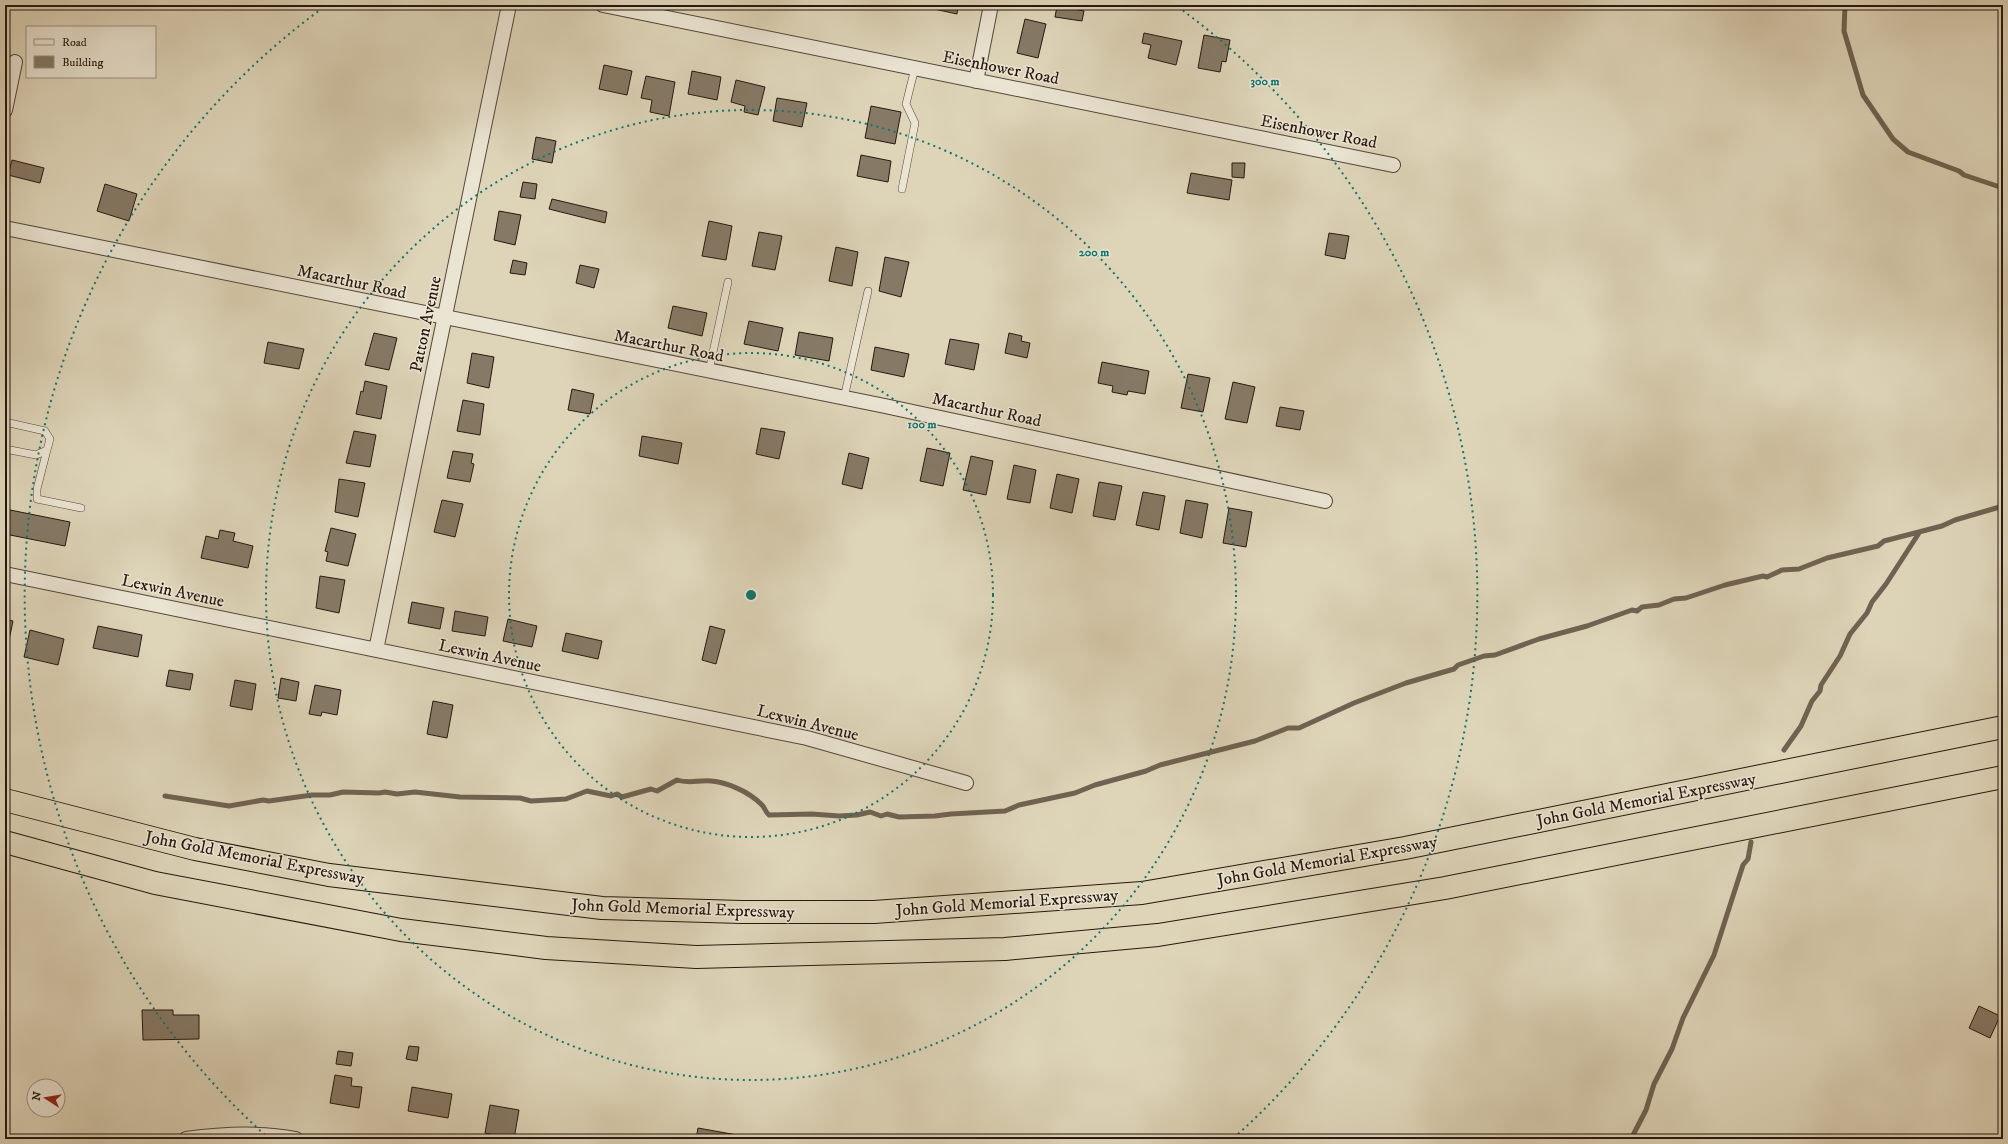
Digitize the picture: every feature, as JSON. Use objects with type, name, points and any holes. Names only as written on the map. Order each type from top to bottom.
[{"type":"highway","name":"John Gold Memorial Expressway","points":[[5,800],[195,849],[329,875],[602,908],[742,912],[874,912],[1142,893],[1405,848],[2003,727]]},
{"type":"highway","points":[[5,842],[155,883],[401,930],[546,948],[696,957],[1005,949],[1158,935],[1445,888],[2003,777]]},
{"type":"street","name":"Patton Avenue","points":[[376,650],[509,5]]},
{"type":"street","name":"Eisenhower Road","points":[[603,5],[1393,165]]},
{"type":"street","points":[[976,80],[991,5]]},
{"type":"street","points":[[5,110],[15,62]]},
{"type":"street","name":"Macarthur Road","points":[[5,228],[844,398],[1325,501]]},
{"type":"street","name":"Lexwin Avenue","points":[[5,574],[807,738],[966,783]]},
{"type":"street","points":[[186,1139],[216,1135],[278,1135],[296,1139]]},
{"type":"lane","points":[[902,189],[915,123],[906,104],[915,68]]},
{"type":"lane","points":[[709,371],[728,282]]},
{"type":"lane","points":[[844,398],[868,291]]},
{"type":"lane","points":[[5,422],[45,431],[50,439],[37,489],[37,499],[81,508]]},
{"type":"lane","points":[[5,449],[36,456],[47,450]]},
{"type":"building","points":[[935,5],[958,5],[957,14],[934,9]]},
{"type":"building","points":[[1057,6],[1084,11],[1082,21],[1055,17]]},
{"type":"building","points":[[1025,19],[1046,24],[1038,58],[1017,53]]},
{"type":"building","points":[[1144,33],[1182,41],[1176,65],[1148,58],[1151,45],[1142,43]]},
{"type":"building","points":[[1204,35],[1230,40],[1226,62],[1222,61],[1220,72],[1198,68]]},
{"type":"building","points":[[604,65],[632,71],[627,95],[599,89]]},
{"type":"building","points":[[692,71],[721,77],[717,100],[688,94]]},
{"type":"building","points":[[646,76],[675,82],[669,116],[650,112],[652,100],[641,98]]},
{"type":"building","points":[[736,80],[765,87],[758,115],[744,112],[745,106],[731,102]]},
{"type":"building","points":[[777,98],[807,103],[802,127],[773,121]]},
{"type":"building","points":[[871,106],[901,112],[895,144],[865,138]]},
{"type":"building","points":[[536,137],[556,141],[552,163],[532,159]]},
{"type":"building","points":[[861,155],[891,161],[888,182],[857,176]]},
{"type":"building","points":[[12,160],[44,168],[40,183],[8,175]]},
{"type":"building","points":[[1232,163],[1245,163],[1244,178],[1232,177]]},
{"type":"building","points":[[1191,173],[1232,180],[1229,200],[1187,193]]},
{"type":"building","points":[[523,182],[537,184],[535,199],[520,197]]},
{"type":"building","points":[[105,184],[137,194],[129,221],[97,211]]},
{"type":"building","points":[[552,199],[607,212],[605,223],[549,209]]},
{"type":"building","points":[[499,211],[521,215],[515,245],[494,240]]},
{"type":"building","points":[[709,221],[732,226],[726,260],[702,256]]},
{"type":"building","points":[[759,232],[782,236],[775,270],[752,266]]},
{"type":"building","points":[[1329,233],[1349,236],[1345,259],[1325,255]]},
{"type":"building","points":[[836,247],[858,252],[852,286],[829,281]]},
{"type":"building","points":[[885,257],[909,262],[901,297],[879,291]]},
{"type":"building","points":[[513,260],[527,263],[525,275],[510,273]]},
{"type":"building","points":[[580,265],[599,269],[594,288],[576,283]]},
{"type":"building","points":[[673,306],[707,313],[702,336],[668,328]]},
{"type":"building","points":[[749,321],[783,328],[778,351],[744,344]]},
{"type":"building","points":[[799,332],[833,338],[829,361],[795,355]]},
{"type":"building","points":[[374,333],[397,338],[389,370],[365,365]]},
{"type":"building","points":[[1009,333],[1022,336],[1021,341],[1030,343],[1027,358],[1005,353]]},
{"type":"building","points":[[950,339],[979,344],[974,370],[945,364]]},
{"type":"building","points":[[268,342],[304,349],[299,369],[264,363]]},
{"type":"building","points":[[875,347],[909,354],[904,377],[871,370]]},
{"type":"building","points":[[472,353],[494,357],[489,388],[467,383]]},
{"type":"building","points":[[1102,362],[1149,371],[1145,394],[1128,391],[1127,395],[1112,392],[1113,386],[1098,383]]},
{"type":"building","points":[[1188,374],[1210,378],[1203,412],[1181,408]]},
{"type":"building","points":[[365,381],[387,386],[381,419],[356,414],[361,391],[363,392]]},
{"type":"building","points":[[1233,382],[1255,387],[1247,423],[1225,419]]},
{"type":"building","points":[[572,389],[594,394],[590,414],[568,410]]},
{"type":"building","points":[[463,400],[484,404],[480,435],[457,431]]},
{"type":"building","points":[[1280,407],[1304,411],[1300,430],[1276,426]]},
{"type":"building","points":[[761,428],[785,432],[779,459],[756,454]]},
{"type":"building","points":[[354,431],[376,435],[370,467],[346,463]]},
{"type":"building","points":[[642,436],[682,443],[678,464],[639,456]]},
{"type":"building","points":[[927,448],[950,453],[943,486],[920,481]]},
{"type":"building","points":[[453,451],[473,454],[471,463],[474,464],[470,482],[447,478]]},
{"type":"building","points":[[849,453],[869,458],[862,489],[842,484]]},
{"type":"building","points":[[971,456],[993,461],[986,495],[963,490]]},
{"type":"building","points":[[1014,465],[1036,470],[1030,503],[1007,499]]},
{"type":"building","points":[[1057,474],[1079,479],[1072,513],[1050,508]]},
{"type":"building","points":[[339,479],[365,483],[358,517],[335,512]]},
{"type":"building","points":[[1099,482],[1122,486],[1115,520],[1093,516]]},
{"type":"building","points":[[1143,492],[1165,496],[1159,530],[1136,525]]},
{"type":"building","points":[[442,500],[463,504],[455,537],[434,532]]},
{"type":"building","points":[[1186,500],[1208,504],[1202,538],[1180,533]]},
{"type":"building","points":[[1229,508],[1252,512],[1246,547],[1223,543]]},
{"type":"building","points":[[5,509],[70,522],[65,546],[5,534]]},
{"type":"building","points":[[331,528],[356,534],[348,566],[326,561],[328,552],[325,551]]},
{"type":"building","points":[[220,530],[235,533],[233,541],[253,546],[248,568],[201,558],[206,536],[218,539]]},
{"type":"building","points":[[320,576],[345,580],[339,613],[316,608]]},
{"type":"building","points":[[412,602],[444,608],[440,629],[408,623]]},
{"type":"building","points":[[455,611],[488,617],[485,636],[452,631]]},
{"type":"building","points":[[5,619],[13,621],[9,640],[5,639]]},
{"type":"building","points":[[508,619],[537,626],[532,647],[503,641]]},
{"type":"building","points":[[98,626],[142,635],[138,657],[93,648]]},
{"type":"building","points":[[710,626],[725,630],[716,664],[702,660]]},
{"type":"building","points":[[30,630],[64,639],[58,665],[24,657]]},
{"type":"building","points":[[566,633],[602,641],[598,659],[562,651]]},
{"type":"building","points":[[169,670],[193,674],[190,690],[166,686]]},
{"type":"building","points":[[281,678],[299,682],[296,701],[278,698]]},
{"type":"building","points":[[235,680],[256,684],[252,710],[230,706]]},
{"type":"building","points":[[315,685],[341,690],[337,715],[322,712],[321,716],[309,714]]},
{"type":"building","points":[[433,701],[453,705],[447,738],[427,734]]},
{"type":"building","points":[[1979,1006],[2000,1016],[1990,1038],[1969,1028]]},
{"type":"building","points":[[142,1010],[173,1010],[173,1015],[199,1015],[199,1039],[143,1040]]},
{"type":"building","points":[[409,1046],[419,1047],[417,1061],[406,1059]]},
{"type":"building","points":[[338,1051],[353,1053],[351,1066],[336,1064]]},
{"type":"building","points":[[335,1075],[352,1078],[351,1086],[362,1087],[359,1108],[330,1103]]},
{"type":"building","points":[[412,1087],[452,1094],[448,1118],[408,1111]]},
{"type":"building","points":[[490,1105],[519,1110],[514,1139],[485,1133]]},
{"type":"building","points":[[698,1128],[754,1138],[696,1139]]},
{"type":"waterway","points":[[1845,5],[1844,31],[1863,95],[1893,139],[1908,152],[1959,171],[1964,175],[2003,188]]},
{"type":"waterway","points":[[165,796],[229,806],[263,800],[269,801],[312,795],[330,795],[343,792],[385,792],[397,794],[415,792],[460,797],[520,798],[531,801],[566,799],[587,791],[611,796],[617,794],[622,797],[651,789],[657,791],[677,780],[686,782],[711,781],[724,783],[750,795],[762,805],[769,815],[812,814],[839,816],[857,815],[870,812],[881,816],[887,814],[899,817],[1005,811],[1019,805],[1075,793],[1095,785],[1146,771],[1160,765],[1255,741],[1288,728],[1299,728],[1354,703],[1406,683],[1454,669],[1458,665],[1484,656],[1495,655],[1539,639],[1587,626],[1632,610],[1637,611],[1642,607],[1659,605],[1674,599],[1686,598],[1725,585],[1763,576],[1767,577],[1782,570],[1799,569],[1827,558],[1878,546],[1884,541],[1942,526],[1955,520],[2003,506]]},
{"type":"waterway","points":[[1784,750],[1801,726],[1812,701],[1820,691],[1821,685],[1840,656],[1850,634],[1867,613],[1872,602],[1886,584],[1919,533]]},
{"type":"waterway","points":[[1631,1139],[1646,1110],[1654,1084],[1672,1049],[1683,1018],[1714,955],[1743,865],[1748,859],[1751,842]]}]
